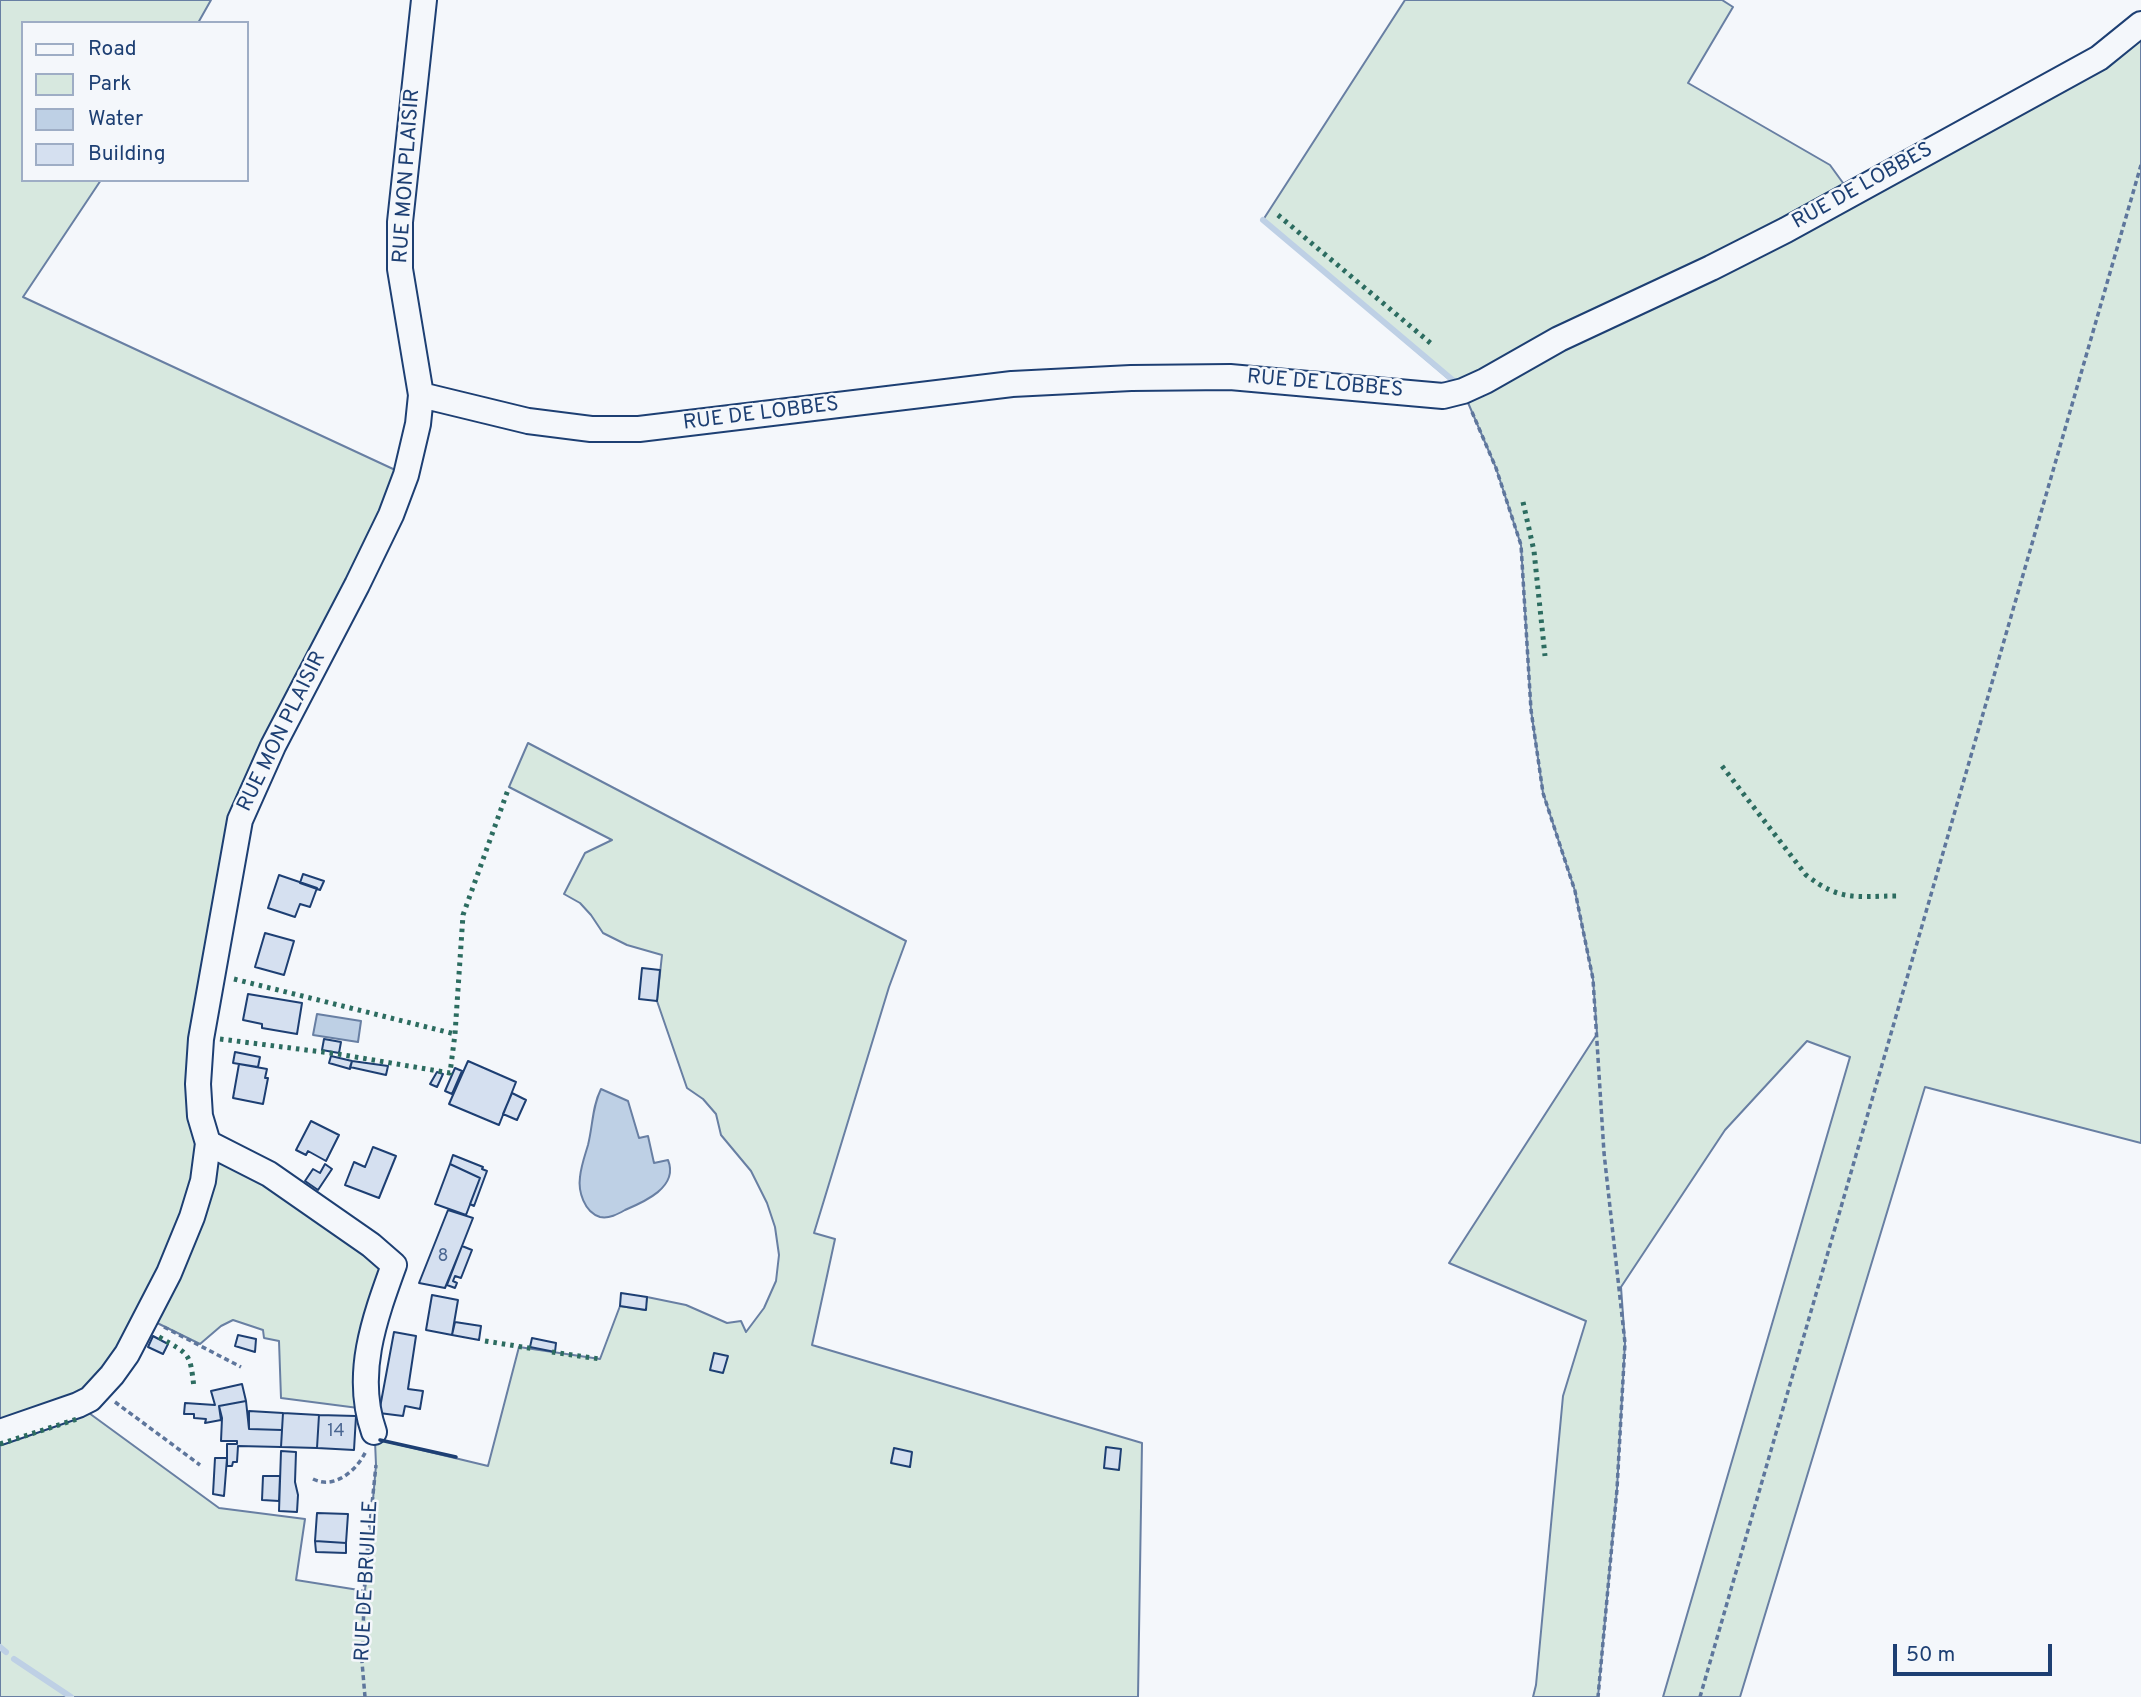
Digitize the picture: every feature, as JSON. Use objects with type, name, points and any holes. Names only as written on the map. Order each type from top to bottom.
[{"type":"street","name":"RUE MON PLAISIR","points":[[0,1432],[78,1405],[100,1390],[127,1354],[169,1273],[192,1217],[203,1181],[208,1143],[200,1116],[198,1084],[201,1039],[240,820],[273,746],[391,515],[413,451],[421,395],[400,269],[400,246],[403,182],[424,0]]},
{"type":"street","name":"RUE DE LOBBES","points":[[421,395],[528,421],[591,429],[639,429],[1012,384],[1066,380],[1230,377],[1443,396],[1463,391],[1559,339],[1786,230],[2099,58],[2141,24]]},
{"type":"street","points":[[208,1143],[269,1174],[371,1245],[394,1265],[372,1333],[366,1367],[366,1409],[374,1432]]},
{"type":"path","points":[[1700,1697],[2141,165]]},
{"type":"path","points":[[1463,391],[1496,468],[1521,545],[1531,710],[1544,793],[1575,891],[1593,979],[1604,1153],[1621,1287],[1625,1343],[1617,1489],[1598,1697]]},
{"type":"path","points":[[146,1318],[241,1367]]},
{"type":"path","points":[[100,1390],[200,1465]]},
{"type":"path","points":[[313,1479],[330,1482],[353,1471],[363,1457],[374,1432]]},
{"type":"path","name":"RUE DE BRUILLE","points":[[365,1697],[362,1662],[365,1573],[376,1465]]},
{"type":"green space","points":[[0,0],[211,0],[199,21],[21,21],[21,182],[100,182],[23,297],[406,475],[254,786],[212,979],[208,1143],[394,1265],[366,1409],[281,1398],[279,1341],[264,1338],[263,1330],[233,1320],[221,1326],[200,1344],[147,1318],[78,1405],[219,1508],[305,1519],[296,1580],[365,1591],[376,1465],[375,1441],[488,1466],[519,1347],[600,1359],[620,1306],[645,1310],[647,1297],[686,1305],[727,1323],[741,1321],[746,1332],[764,1308],[776,1281],[779,1255],[775,1227],[767,1203],[751,1171],[721,1135],[716,1114],[703,1099],[687,1088],[657,1001],[662,955],[627,945],[603,933],[580,903],[564,894],[585,853],[612,840],[509,787],[528,743],[906,941],[889,987],[814,1233],[835,1239],[812,1345],[1142,1443],[1138,1697],[0,1697]]},
{"type":"green space","points":[[1405,0],[1722,0],[1733,7],[1688,83],[1830,165],[1851,194],[2141,28],[2141,1143],[1925,1087],[1740,1697],[1663,1697],[1850,1057],[1807,1041],[1725,1130],[1621,1287],[1625,1343],[1617,1489],[1598,1697],[1533,1697],[1563,1396],[1586,1321],[1449,1263],[1597,1034],[1593,979],[1575,891],[1543,793],[1531,710],[1521,545],[1496,468],[1463,391],[1263,220]]},
{"type":"water","points":[[317,1014],[361,1021],[358,1042],[313,1035]]},
{"type":"water","points":[[601,1089],[628,1101],[639,1138],[648,1136],[654,1163],[668,1160],[670,1170],[669,1178],[658,1192],[610,1217],[600,1217],[590,1211],[581,1194],[580,1183],[594,1109]]},
{"type":"building","points":[[303,874],[324,881],[320,890],[300,883]]},
{"type":"building","points":[[279,875],[317,888],[310,907],[300,904],[295,917],[268,908]]},
{"type":"building","points":[[265,933],[294,941],[284,975],[255,967]]},
{"type":"building","points":[[642,968],[660,970],[657,1001],[639,999]]},
{"type":"building","points":[[248,994],[302,1003],[297,1034],[262,1028],[262,1024],[243,1020]]},
{"type":"building","points":[[324,1039],[341,1042],[339,1053],[322,1050]]},
{"type":"building","points":[[235,1052],[260,1057],[258,1067],[233,1063]]},
{"type":"building","points":[[331,1056],[352,1061],[350,1069],[329,1063]]},
{"type":"building","points":[[352,1061],[388,1066],[386,1075],[350,1067]]},
{"type":"building","points":[[468,1061],[516,1082],[499,1125],[449,1104]]},
{"type":"building","points":[[239,1064],[267,1069],[263,1104],[233,1098]]},
{"type":"building","points":[[455,1068],[462,1071],[452,1094],[445,1091]]},
{"type":"building","points":[[437,1072],[443,1074],[437,1087],[430,1084]]},
{"type":"building","points":[[512,1093],[526,1100],[517,1120],[503,1114]]},
{"type":"building","points":[[311,1121],[339,1135],[326,1161],[308,1151],[306,1155],[296,1150]]},
{"type":"building","points":[[373,1147],[396,1156],[379,1198],[345,1185],[354,1162],[365,1167]]},
{"type":"building","points":[[453,1155],[487,1171],[474,1206],[470,1204],[480,1178],[450,1164]]},
{"type":"building","points":[[325,1164],[332,1169],[318,1190],[305,1181],[313,1169],[320,1173]]},
{"type":"building","points":[[450,1164],[480,1178],[466,1215],[435,1204]]},
{"type":"building","points":[[448,1210],[473,1218],[462,1246],[445,1288],[419,1283]]},
{"type":"building","points":[[462,1246],[472,1250],[461,1278],[455,1276],[455,1288],[447,1285]]},
{"type":"building","points":[[621,1293],[647,1297],[646,1310],[620,1306]]},
{"type":"building","points":[[432,1295],[458,1300],[452,1335],[426,1330]]},
{"type":"building","points":[[455,1322],[481,1326],[479,1340],[452,1335]]},
{"type":"building","points":[[394,1332],[416,1336],[408,1389],[423,1391],[420,1409],[405,1406],[403,1416],[379,1413]]},
{"type":"building","points":[[238,1335],[256,1339],[255,1352],[235,1346]]},
{"type":"building","points":[[153,1336],[168,1344],[163,1354],[148,1347]]},
{"type":"building","points":[[532,1338],[556,1343],[555,1352],[530,1347]]},
{"type":"building","points":[[714,1353],[728,1356],[723,1373],[710,1370]]},
{"type":"building","points":[[242,1384],[246,1401],[219,1406],[221,1420],[205,1423],[206,1419],[194,1418],[194,1414],[184,1414],[185,1403],[215,1405],[211,1391]]},
{"type":"building","points":[[246,1401],[249,1429],[282,1430],[281,1447],[238,1446],[237,1462],[227,1466],[227,1444],[237,1444],[237,1441],[221,1441],[222,1418],[219,1406]]},
{"type":"building","points":[[249,1411],[283,1413],[282,1430],[249,1429]]},
{"type":"building","points":[[283,1413],[319,1415],[317,1448],[281,1447]]},
{"type":"building","points":[[319,1415],[356,1416],[354,1450],[317,1448]]},
{"type":"building","points":[[1106,1447],[1121,1449],[1119,1470],[1104,1468]]},
{"type":"building","points":[[894,1448],[912,1452],[910,1467],[891,1463]]},
{"type":"building","points":[[281,1451],[296,1452],[297,1512],[279,1511]]},
{"type":"building","points":[[215,1458],[227,1458],[224,1496],[213,1494]]},
{"type":"building","points":[[263,1476],[280,1476],[279,1501],[262,1500]]},
{"type":"building","points":[[317,1513],[348,1514],[346,1543],[315,1541]]},
{"type":"building","points":[[315,1541],[346,1543],[346,1553],[316,1552]]},
{"type":"waterway","points":[[1263,220],[1455,382]]},
{"type":"waterway","points":[[0,1647],[6,1652]]},
{"type":"waterway","points":[[14,1659],[71,1697]]},
{"type":"hedge","points":[[1278,215],[1434,346]]},
{"type":"hedge","points":[[1523,502],[1534,551],[1545,656]]},
{"type":"hedge","points":[[1722,766],[1806,875],[1818,884],[1849,896],[1897,896]]},
{"type":"hedge","points":[[220,1039],[338,1054],[450,1073],[463,915],[509,787]]},
{"type":"hedge","points":[[234,979],[455,1034]]},
{"type":"hedge","points":[[159,1337],[187,1356],[194,1388]]},
{"type":"hedge","points":[[485,1341],[535,1349]]},
{"type":"hedge","points":[[552,1352],[600,1359]]},
{"type":"hedge","points":[[0,1444],[77,1419]]},
{"type":"wall","points":[[380,1440],[456,1457]]}]
